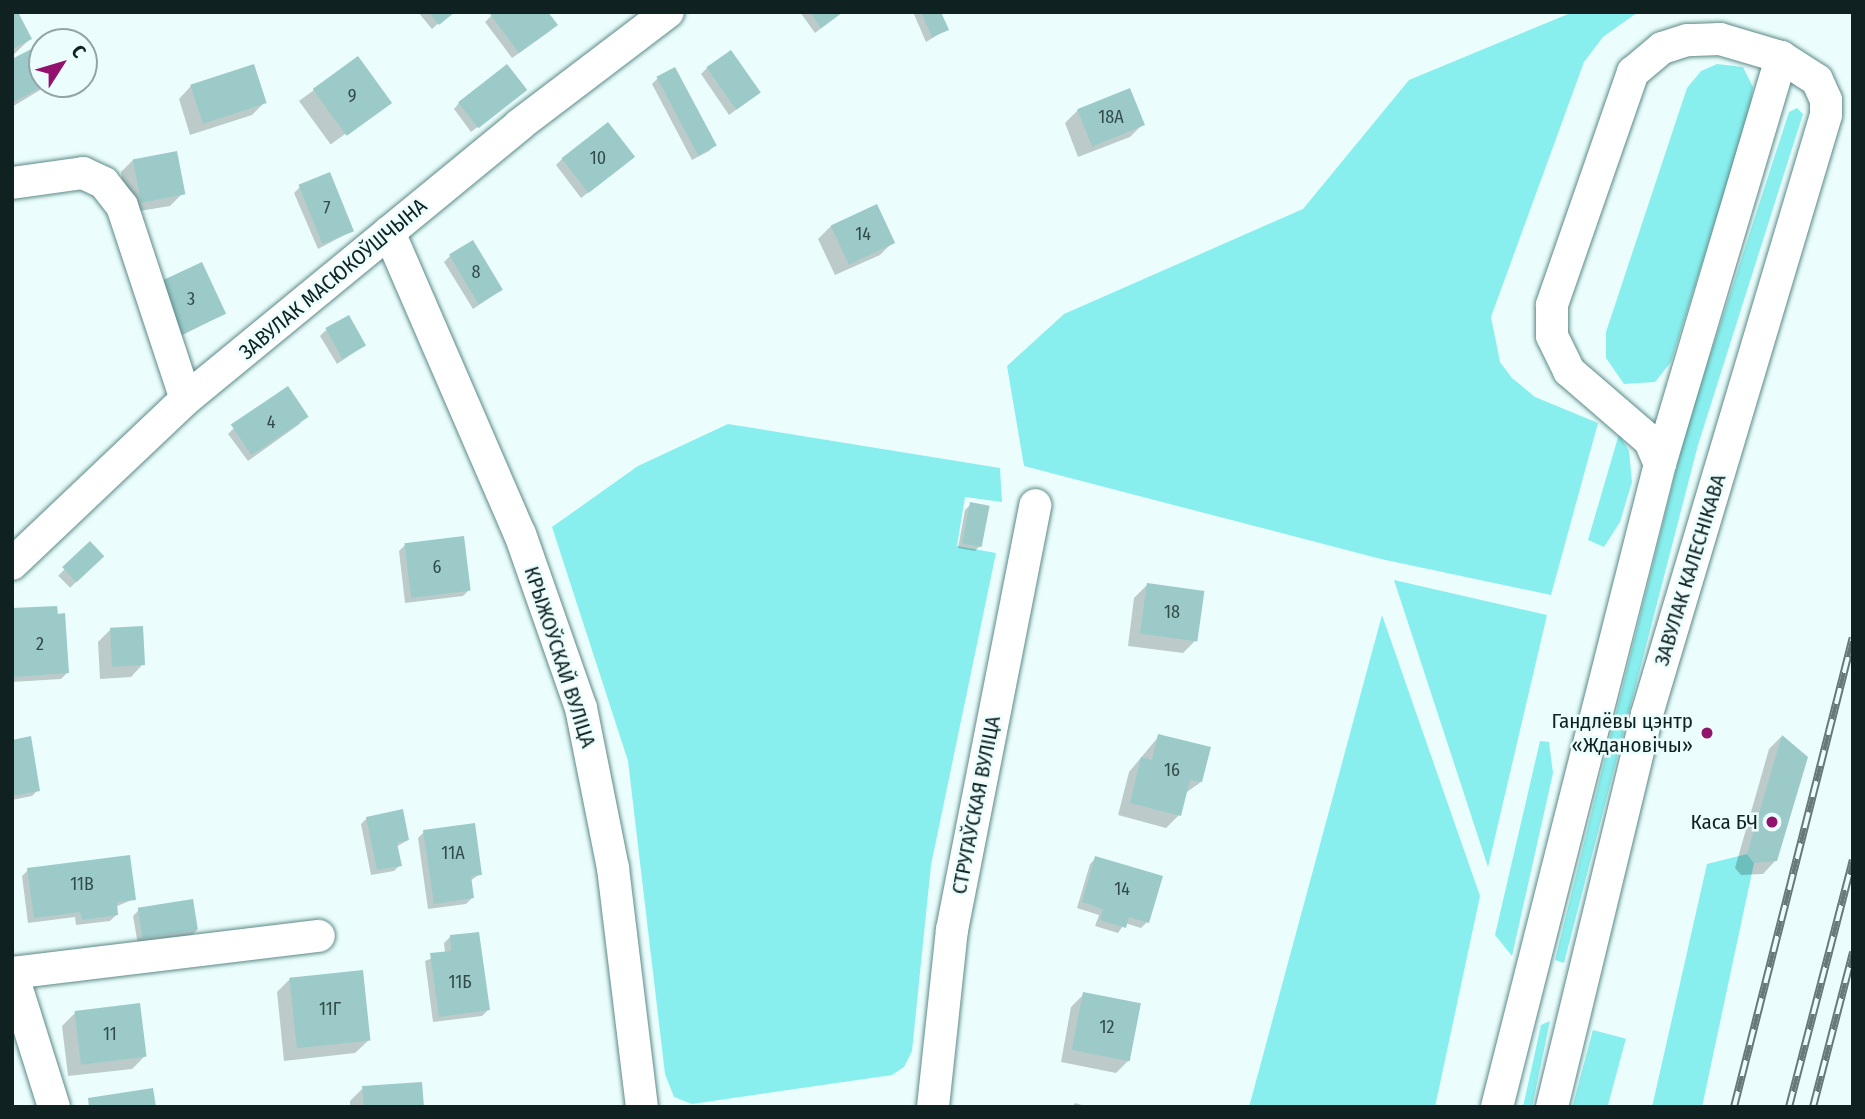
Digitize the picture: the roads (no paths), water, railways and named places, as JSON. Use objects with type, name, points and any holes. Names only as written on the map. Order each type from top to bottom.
[{"type":"street","name":"ЗАВУЛАК МАСЮКОЎШЧЫНА","points":[[12,564],[186,399],[519,125],[668,12]]},
{"type":"street","name":"ЗАВУЛАК КАЛЕСНІКАВА","points":[[1552,1107],[1647,714],[1822,136],[1826,100],[1817,80],[1781,57],[1720,39],[1687,40],[1647,56],[1627,84],[1552,305],[1552,336],[1569,371],[1650,441],[1660,464]]},
{"type":"street","points":[[1497,1107],[1660,464],[1781,57]]},
{"type":"street","points":[[12,183],[83,173],[104,183],[122,206],[186,399]]},
{"type":"street","name":"КРЫЖОЎСКАЙ ВУЛІЦА","points":[[389,232],[520,534],[581,708],[613,868],[642,1107]]},
{"type":"street","name":"СТРУГАЎСКАЯ ВУЛІЦА","points":[[932,1107],[952,930],[1035,505]]},
{"type":"street","points":[[54,1107],[12,973],[319,936]]},
{"type":"railway","points":[[1734,1107],[1853,638]]},
{"type":"railway","points":[[1789,1107],[1853,860]]},
{"type":"railway","points":[[1813,1107],[1853,952]]},
{"type":"place","name":"Гандлёвы цэнтр «Ждановічы»","points":[[1707,733]]},
{"type":"place","name":"Каса БЧ","points":[[1772,822]]}]
